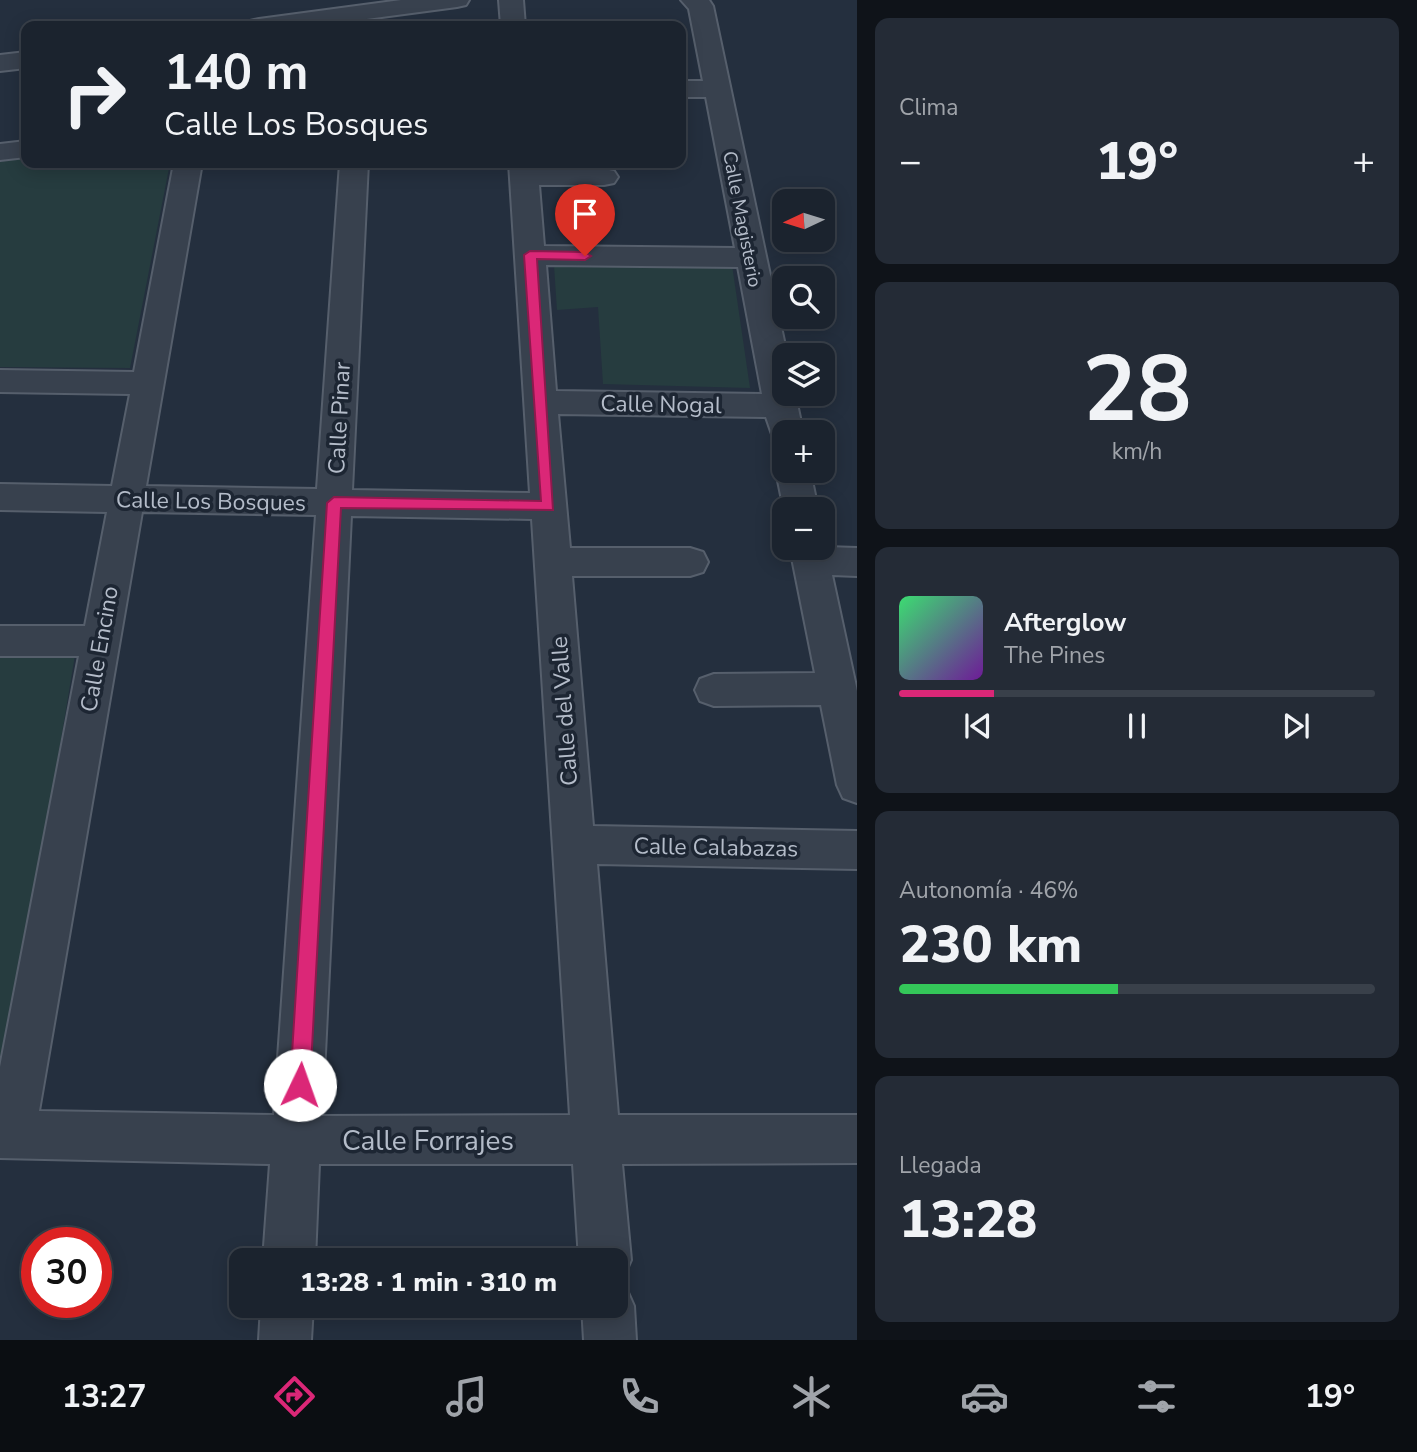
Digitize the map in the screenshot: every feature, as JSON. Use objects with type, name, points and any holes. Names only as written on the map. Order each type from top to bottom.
[{"type":"street","points":[[297,21],[457,0]]},
{"type":"street","points":[[511,0],[513,21]]},
{"type":"street","name":"Calle Magisterio","points":[[697,3],[717,89],[783,419]]},
{"type":"street","points":[[0,63],[21,61]]},
{"type":"street","points":[[686,89],[717,89]]},
{"type":"street","points":[[0,152],[21,150]]},
{"type":"street","name":"Calle Encino","points":[[5,1134],[187,168]]},
{"type":"street","name":"Calle Pinar","points":[[290,1248],[354,168]]},
{"type":"street","points":[[523,170],[604,177]]},
{"type":"street","name":"Calle del Valle","points":[[523,170],[604,1248]]},
{"type":"street","points":[[530,255],[751,258]]},
{"type":"street","points":[[0,381],[148,383]]},
{"type":"street","name":"Calle Nogal","points":[[541,402],[783,419]]},
{"type":"street","name":"Calle Los Bosques","points":[[0,497],[548,506]]},
{"type":"street","points":[[835,559],[857,562]]},
{"type":"street","points":[[811,560],[857,785]]},
{"type":"street","points":[[552,562],[690,562]]},
{"type":"street","points":[[0,641],[100,641]]},
{"type":"street","points":[[714,690],[837,688]]},
{"type":"street","name":"Calle Calabazas","points":[[574,845],[857,850]]},
{"type":"street","name":"Calle Forrajes","points":[[5,1134],[296,1140],[857,1139]]},
{"type":"street","points":[[285,1340],[286,1318]]},
{"type":"street","points":[[609,1318],[610,1340]]},
{"type":"green space","points":[[21,156],[21,168],[169,168],[130,368],[0,367],[0,158]]},
{"type":"green space","points":[[554,265],[732,265],[750,388],[603,384],[598,307],[557,310]]},
{"type":"green space","points":[[76,649],[0,1108],[0,653]]},
{"type":"route","points":[[300,1085],[334,503],[548,506],[530,255],[585,256]]}]
